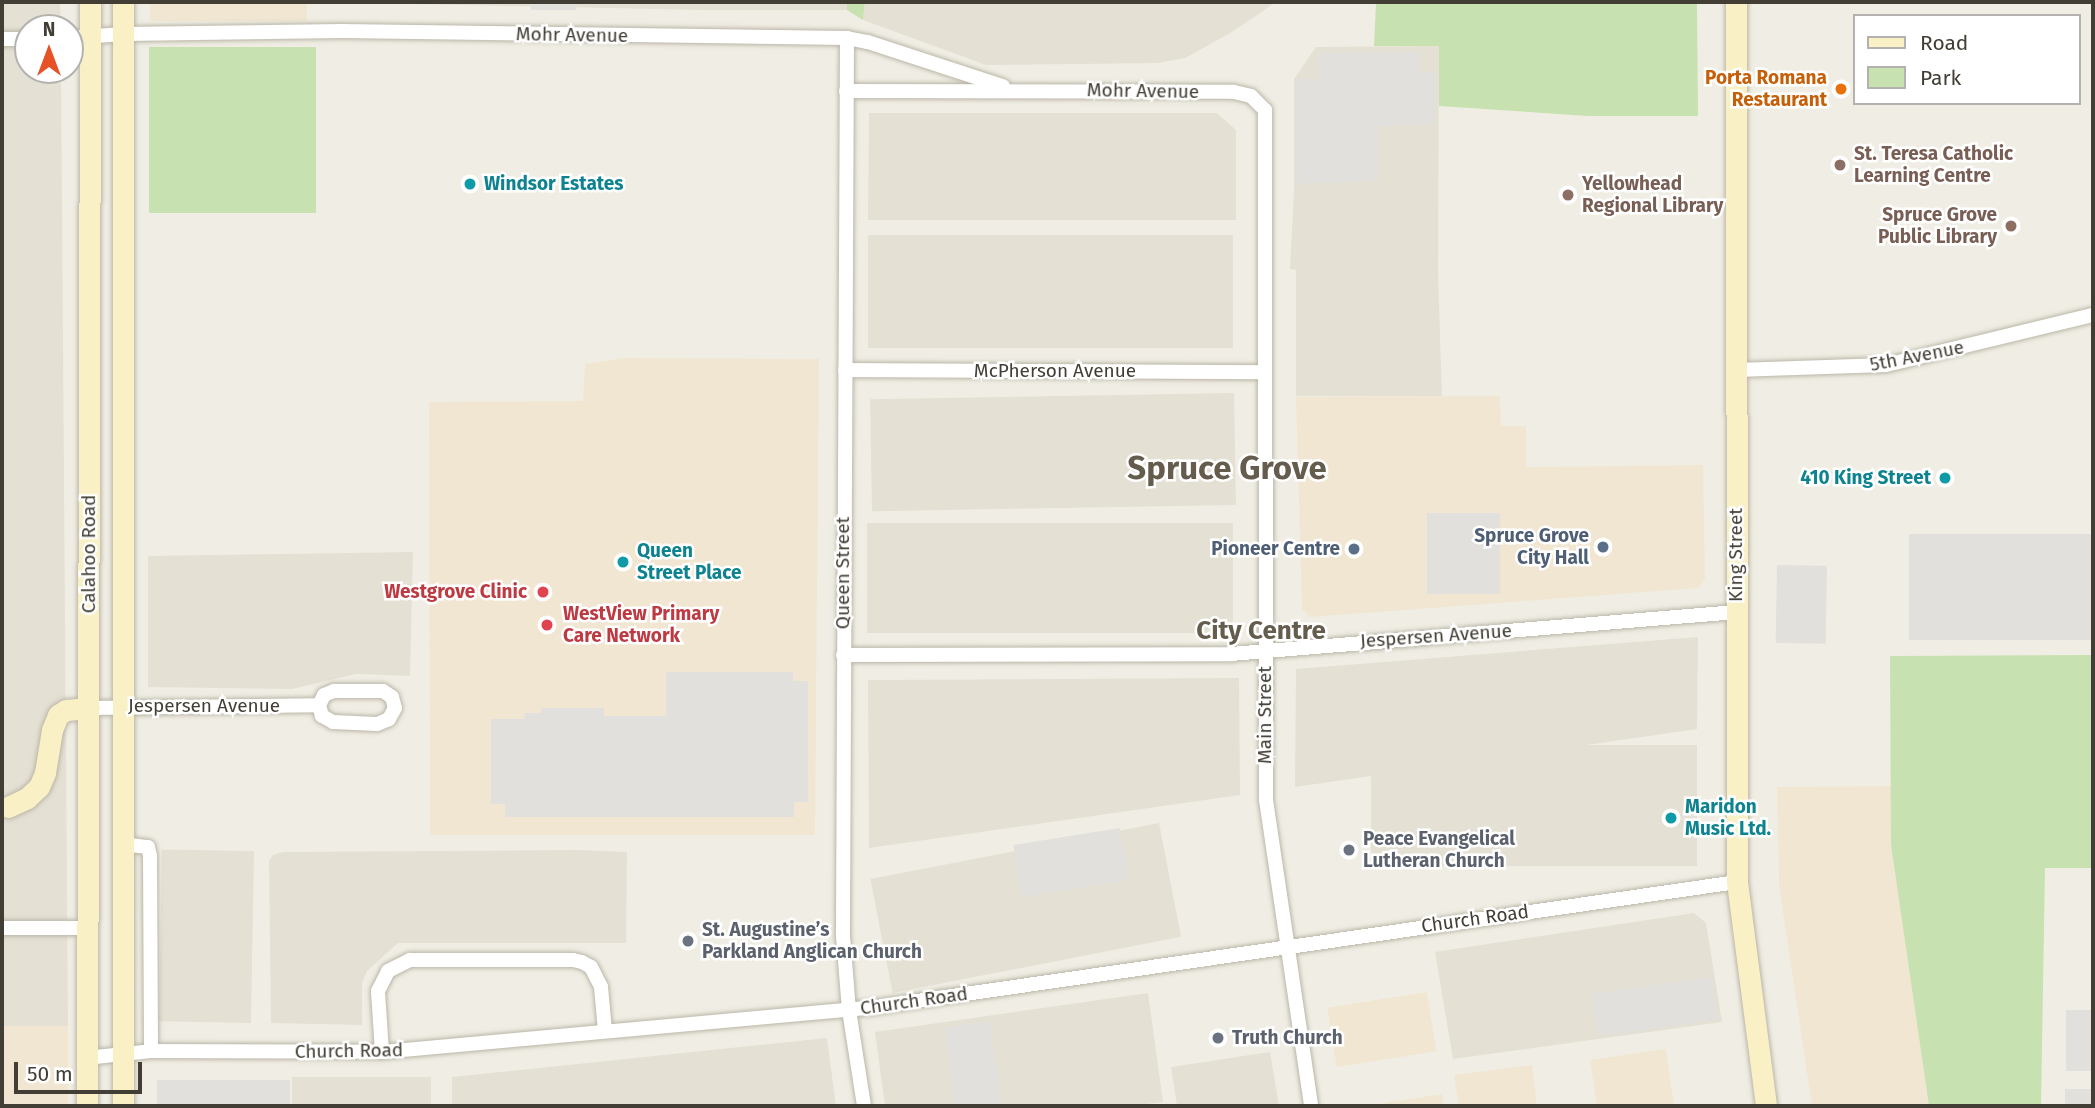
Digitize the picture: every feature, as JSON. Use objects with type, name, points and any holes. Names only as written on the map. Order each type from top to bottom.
[{"type":"main road","name":"Calahoo Road","points":[[84,24],[90,2]]},
{"type":"main road","name":"Calahoo Road","points":[[123,2],[123,1106]]},
{"type":"main road","name":"King Street","points":[[1736,2],[1737,882],[1766,1106]]},
{"type":"main road","name":"Calahoo Road","points":[[81,84],[89,708],[87,1106]]},
{"type":"main road","points":[[5,806],[27,799],[39,787],[45,773],[51,730],[58,715],[71,709],[89,708]]},
{"type":"street","name":"Mohr Avenue","points":[[84,38],[123,34],[328,31],[847,38],[867,41],[1014,90]]},
{"type":"street","name":"Queen Street","points":[[847,38],[844,936],[849,1010],[864,1106]]},
{"type":"street","name":"Mohr Avenue","points":[[846,91],[1234,92],[1255,98],[1265,110]]},
{"type":"street","name":"Main Street","points":[[1265,110],[1266,800],[1311,1106]]},
{"type":"street","name":"5th Avenue","points":[[1736,370],[1886,365],[2093,315]]},
{"type":"street","name":"McPherson Avenue","points":[[845,370],[1265,372]]},
{"type":"street","name":"Jespersen Avenue","points":[[843,656],[1231,654],[1736,612]]},
{"type":"street","name":"Jespersen Avenue","points":[[334,691],[383,691],[392,697],[395,708],[388,719],[377,724],[333,722],[322,716],[319,705],[324,695],[334,691]]},
{"type":"street","name":"Jespersen Avenue","points":[[89,708],[319,705]]},
{"type":"street","points":[[122,844],[148,847],[150,856],[151,1051]]},
{"type":"street","name":"Church Road","points":[[86,1058],[151,1051],[382,1052],[849,1010],[1737,882]]},
{"type":"street","points":[[2,928],[86,928]]},
{"type":"street","points":[[382,1052],[378,991],[388,971],[410,960],[582,962],[591,967],[601,987],[605,1031]]},
{"type":"shaded area","points":[[2,2],[60,2],[60,14],[14,14],[14,84],[61,84],[68,1026],[2,1026]]},
{"type":"shaded area","points":[[150,2],[307,2],[307,21],[150,21]]},
{"type":"shaded area","points":[[307,2],[847,2],[847,10],[703,10]]},
{"type":"shaded area","points":[[531,2],[576,2],[576,10],[531,10]]},
{"type":"shaded area","points":[[865,2],[1276,2],[1232,32],[1185,58],[1158,63],[986,65],[863,20]]},
{"type":"shaded area","points":[[1439,46],[1438,275],[1442,396],[1296,396],[1296,270],[1290,269],[1294,188],[1294,79],[1316,47]]},
{"type":"shaded area","points":[[1420,52],[1420,72],[1435,72],[1435,125],[1378,126],[1378,181],[1297,184],[1296,79],[1319,79],[1318,53]]},
{"type":"shaded area","points":[[869,113],[1217,113],[1236,130],[1236,220],[868,220]]},
{"type":"shaded area","points":[[868,235],[1233,235],[1233,348],[868,348]]},
{"type":"shaded area","name":"Queen Street Place","points":[[625,358],[819,359],[815,835],[430,835],[429,402],[583,401],[585,364]]},
{"type":"shaded area","points":[[1234,393],[1236,505],[872,511],[870,399]]},
{"type":"shaded area","points":[[1500,396],[1501,426],[1526,426],[1526,467],[1703,465],[1705,579],[1699,588],[1310,617],[1302,609],[1296,397]]},
{"type":"shaded area","points":[[1427,513],[1500,513],[1500,594],[1427,594]]},
{"type":"shaded area","points":[[867,523],[1233,523],[1233,633],[867,633]]},
{"type":"shaded area","points":[[1909,534],[2093,534],[2093,640],[1909,640]]},
{"type":"shaded area","points":[[413,552],[410,676],[356,674],[292,689],[148,687],[148,556]]},
{"type":"shaded area","points":[[1777,565],[1827,566],[1826,644],[1776,643]]},
{"type":"shaded area","points":[[1698,637],[1697,729],[1295,787],[1296,669]]},
{"type":"shaded area","points":[[666,672],[793,672],[793,681],[808,681],[808,802],[794,802],[794,817],[505,817],[505,804],[491,804],[491,719],[525,719],[525,713],[541,713],[542,708],[604,708],[604,716],[666,716]]},
{"type":"shaded area","points":[[1239,678],[1240,795],[869,848],[868,680]]},
{"type":"shaded area","points":[[1371,745],[1697,745],[1697,866],[1371,866]]},
{"type":"shaded area","points":[[1891,786],[1891,845],[1929,1106],[1812,1106],[1779,885],[1777,787]]},
{"type":"shaded area","points":[[1159,823],[1181,937],[893,993],[870,879]]},
{"type":"shaded area","points":[[1120,828],[1128,880],[1022,897],[1013,845]]},
{"type":"shaded area","points":[[162,849],[254,851],[251,1023],[159,1021]]},
{"type":"shaded area","points":[[283,852],[627,852],[626,943],[398,943],[367,971],[362,984],[362,1025],[271,1023],[269,861],[273,855]]},
{"type":"shaded area","points":[[1694,913],[1706,923],[1722,1022],[1453,1059],[1435,952]]},
{"type":"shaded area","points":[[1712,977],[1718,1020],[1598,1036],[1592,994]]},
{"type":"shaded area","points":[[1427,992],[1436,1051],[1337,1067],[1327,1008]]},
{"type":"shaded area","points":[[1148,993],[1163,1102],[1130,1106],[885,1106],[875,1032]]},
{"type":"shaded area","points":[[2066,1010],[2093,1010],[2093,1071],[2066,1071]]},
{"type":"shaded area","points":[[990,1021],[1002,1106],[955,1106],[944,1027]]},
{"type":"shaded area","points":[[2,1026],[68,1026],[68,1106],[2,1106]]},
{"type":"shaded area","points":[[827,1038],[836,1106],[452,1106],[452,1077]]},
{"type":"shaded area","points":[[1666,1049],[1674,1106],[1597,1106],[1590,1060]]},
{"type":"shaded area","points":[[1270,1052],[1279,1106],[1177,1106],[1171,1067]]},
{"type":"shaded area","points":[[1532,1065],[1537,1106],[1459,1106],[1454,1075]]},
{"type":"shaded area","points":[[292,1077],[431,1077],[431,1106],[292,1106]]},
{"type":"shaded area","points":[[157,1080],[290,1080],[290,1106],[157,1106]]},
{"type":"shaded area","points":[[2065,1089],[2093,1089],[2093,1106],[2065,1106]]},
{"type":"shaded area","points":[[1442,1094],[1444,1106],[1366,1106]]},
{"type":"green space","points":[[847,2],[865,2],[863,20],[847,10]]},
{"type":"green space","points":[[1371,2],[1697,4],[1698,116],[1588,116],[1439,106],[1439,46],[1374,46],[1376,3]]},
{"type":"green space","points":[[149,47],[316,47],[316,213],[149,213]]},
{"type":"green space","points":[[2093,655],[2093,868],[2045,868],[2041,1106],[1929,1106],[1891,845],[1890,656]]},
{"type":"place","name":"Porta Romana Restaurant","points":[[1841,89]]},
{"type":"place","name":"St. Teresa Catholic Learning Centre","points":[[1840,165]]},
{"type":"place","name":"Windsor Estates","points":[[470,184]]},
{"type":"place","name":"Yellowhead Regional Library","points":[[1568,195]]},
{"type":"place","name":"Spruce Grove Public Library","points":[[2011,226]]},
{"type":"place","name":"410 King Street","points":[[1945,478]]},
{"type":"place","name":"Spruce Grove City Hall","points":[[1603,547]]},
{"type":"place","name":"Pioneer Centre","points":[[1354,549]]},
{"type":"place","name":"Queen Street Place","points":[[623,562]]},
{"type":"place","name":"Westgrove Clinic","points":[[543,592]]},
{"type":"place","name":"WestView Primary Care Network","points":[[547,625]]},
{"type":"place","name":"Maridon Music Ltd.","points":[[1671,818]]},
{"type":"place","name":"Peace Evangelical Lutheran Church","points":[[1349,850]]},
{"type":"place","name":"St. Augustine’s Parkland Anglican Church","points":[[688,941]]},
{"type":"place","name":"Truth Church","points":[[1218,1038]]},
{"type":"district","name":"Spruce Grove","points":[[1227,469]]},
{"type":"district","name":"City Centre","points":[[1261,631]]}]
